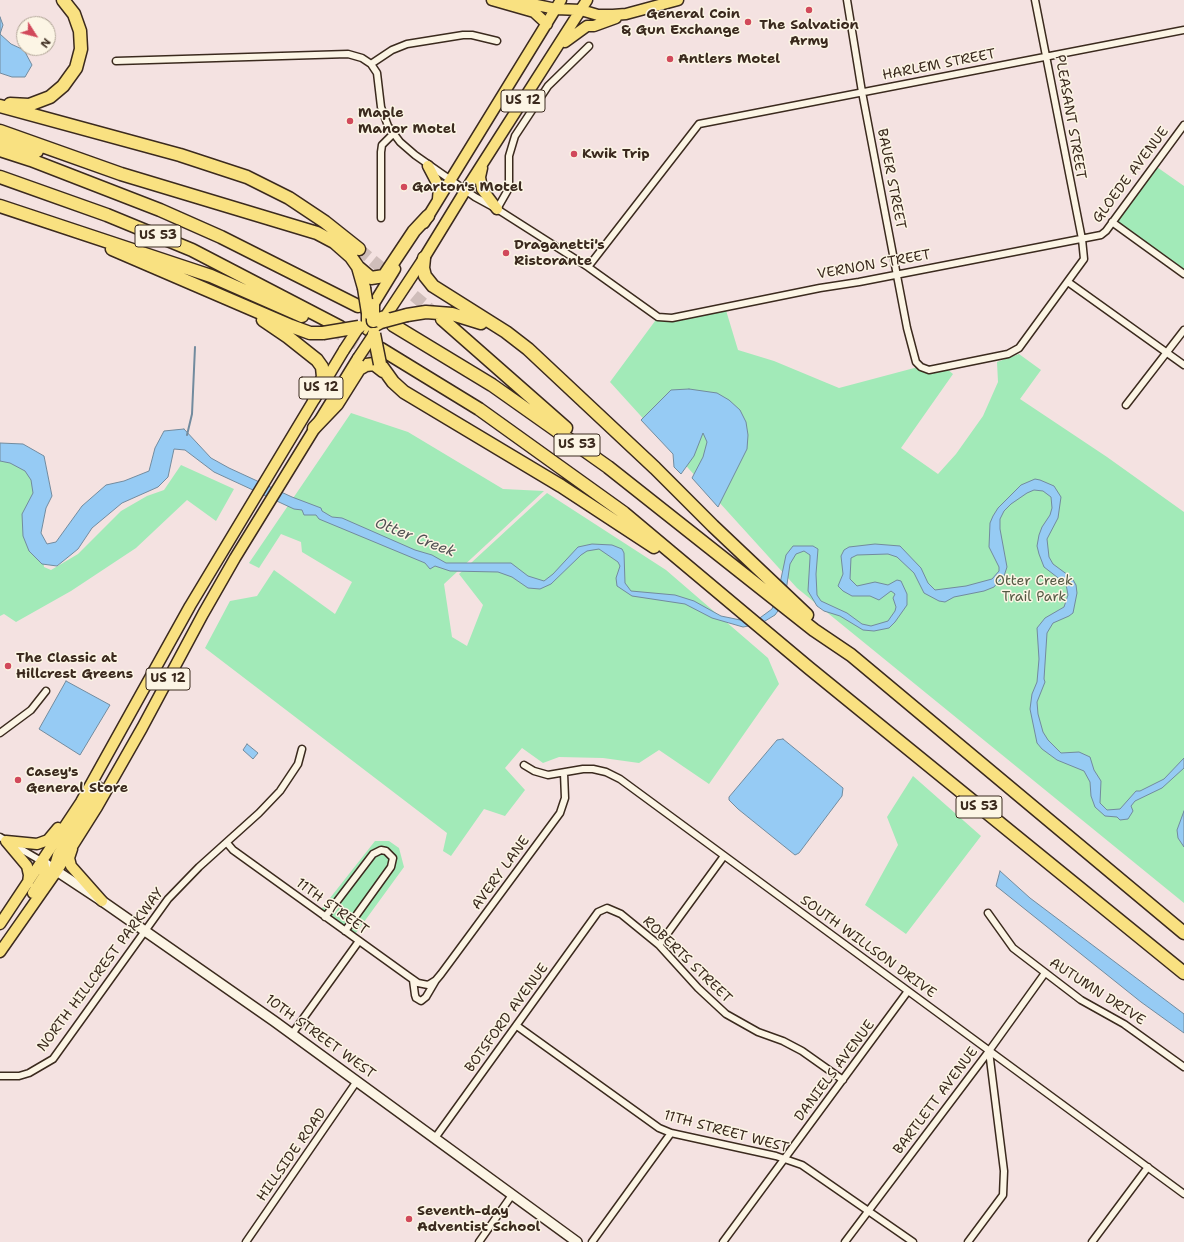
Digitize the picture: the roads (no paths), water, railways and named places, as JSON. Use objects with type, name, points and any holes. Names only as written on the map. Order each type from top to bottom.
[{"type":"highway","points":[[0,103],[24,105],[40,102],[58,91],[72,75],[79,59],[81,38],[75,17],[64,0]]},
{"type":"highway","points":[[0,106],[180,155],[246,176],[289,198],[325,222],[359,249]]},
{"type":"highway","points":[[0,131],[121,174]]},
{"type":"highway","points":[[0,141],[121,174],[317,233],[339,246],[358,267],[371,278],[384,276],[414,231],[428,216]]},
{"type":"highway","name":"US 53","points":[[0,150],[31,160],[167,213],[221,237],[372,322],[492,385],[608,467],[756,575],[817,628],[1184,933]]},
{"type":"highway","name":"US 53","points":[[0,176],[107,215],[192,250],[331,330]]},
{"type":"highway","points":[[0,206],[211,276],[331,330]]},
{"type":"highway","points":[[59,226],[303,331],[331,330],[407,315],[434,312],[452,314],[471,318],[502,334],[541,361]]},
{"type":"highway","points":[[424,258],[423,268],[425,276],[433,286],[506,332],[541,361],[655,468],[713,526],[756,575]]},
{"type":"highway","points":[[358,267],[382,361],[393,382],[404,392],[603,512],[716,591]]},
{"type":"highway","points":[[242,306],[288,337],[320,364],[323,370],[323,377],[314,398]]},
{"type":"highway","points":[[442,319],[608,467]]},
{"type":"highway","points":[[314,428],[337,404],[359,369],[366,365],[382,361]]},
{"type":"highway","name":"US 53","points":[[382,361],[442,386],[516,434],[624,513],[716,591],[1184,973]]},
{"type":"main road","points":[[492,0],[534,12],[547,24]]},
{"type":"main road","points":[[513,0],[580,5],[598,15],[626,14]]},
{"type":"main road","name":"US 12","points":[[0,924],[43,862],[81,802],[128,721],[190,606],[252,506],[314,398],[344,350],[372,322],[394,303],[556,50],[580,5],[587,0]]},
{"type":"main road","points":[[556,50],[587,26],[594,26],[626,14],[678,0]]},
{"type":"main road","name":"US 12","points":[[0,952],[56,872],[138,734],[203,614],[314,428],[358,358],[372,322],[428,216],[558,4]]},
{"type":"main road","points":[[484,162],[480,174],[480,183],[497,209]]},
{"type":"main road","points":[[428,166],[439,187],[438,200]]},
{"type":"main road","points":[[56,872],[54,867],[58,855],[84,814],[127,733],[137,704]]},
{"type":"main road","points":[[3,839],[37,844],[52,836],[112,741],[128,721]]},
{"type":"main road","points":[[3,839],[27,866],[29,875],[27,885]]},
{"type":"main road","points":[[72,846],[69,858],[71,866],[102,901]]},
{"type":"main road","points":[[0,946],[44,876],[45,871],[43,862]]},
{"type":"street","name":"BAUER STREET","points":[[848,0],[862,92],[898,274],[907,328],[916,362],[921,367],[929,370],[1008,354],[1019,348],[1068,282]]},
{"type":"street","name":"PLEASANT STREET","points":[[1035,0],[1047,56],[1063,152],[1082,239]]},
{"type":"street","name":"HARLEM STREET","points":[[588,267],[699,124],[1184,30]]},
{"type":"street","points":[[371,64],[392,50],[407,44],[463,35],[480,36],[497,41]]},
{"type":"street","points":[[497,209],[509,188],[509,156],[513,140],[548,86],[588,46]]},
{"type":"street","points":[[116,61],[348,54],[362,58],[371,64],[378,76],[382,112],[393,134],[407,149],[428,166],[465,191],[497,209],[588,267]]},
{"type":"street","name":"GLOEDE AVENUE","points":[[1082,239],[1101,235],[1184,125]]},
{"type":"street","points":[[380,218],[382,145],[393,134]]},
{"type":"street","points":[[1112,222],[1184,274]]},
{"type":"street","points":[[1082,239],[1084,260],[1068,282],[1184,366]]},
{"type":"street","name":"VERNON STREET","points":[[588,267],[658,317],[672,318],[820,288],[859,282],[1082,239]]},
{"type":"street","points":[[1126,405],[1184,330]]},
{"type":"street","points":[[0,733],[31,710],[46,691]]},
{"type":"street","name":"NORTH HILLCREST PARKWAY","points":[[0,1076],[19,1076],[29,1073],[53,1059],[144,930],[178,888],[259,813],[280,791],[298,764],[302,749]]},
{"type":"street","name":"SOUTH WILLSON DRIVE","points":[[524,765],[541,774],[555,775],[583,769],[599,770],[613,775],[1184,1194]]},
{"type":"street","name":"AVERY LANE","points":[[413,980],[416,998],[421,1001],[426,997],[436,980],[560,813],[565,798],[564,773]]},
{"type":"street","points":[[3,839],[43,862]]},
{"type":"street","name":"11TH STREET","points":[[227,843],[325,917],[413,980],[426,985]]},
{"type":"street","points":[[325,917],[373,854],[381,850],[386,851],[393,858],[391,868],[345,931]]},
{"type":"street","points":[[659,945],[724,856]]},
{"type":"street","name":"10TH STREET WEST","points":[[43,862],[144,930],[292,1034],[577,1242]]},
{"type":"street","name":"ROBERTS STREET","points":[[598,912],[607,908],[621,914],[659,945],[698,988],[726,1014],[753,1029],[783,1041],[802,1051],[844,1080]]},
{"type":"street","name":"BOTSFORD AVENUE","points":[[435,1138],[598,912]]},
{"type":"street","name":"AUTUMN DRIVE","points":[[988,913],[1013,948],[1081,1000],[1124,1024],[1184,1067]]},
{"type":"street","points":[[292,1034],[360,941]]},
{"type":"street","name":"BARTLETT AVENUE","points":[[845,1242],[989,1051],[1045,973]]},
{"type":"street","name":"AVERY LANE","points":[[426,985],[436,980]]},
{"type":"street","name":"DANIELS AVENUE","points":[[723,1242],[844,1080],[908,991]]},
{"type":"street","name":"11TH STREET WEST","points":[[516,1026],[648,1121],[671,1132],[785,1159],[802,1165],[913,1242]]},
{"type":"street","points":[[968,1242],[1003,1195],[1004,1171],[989,1051]]},
{"type":"street","name":"HILLSIDE ROAD","points":[[246,1242],[357,1081]]},
{"type":"street","points":[[592,1242],[671,1132]]},
{"type":"street","points":[[1092,1242],[1148,1167]]},
{"type":"street","points":[[479,1242],[512,1195]]},
{"type":"water","points":[[0,17],[3,25],[0,34]]},
{"type":"water","points":[[0,34],[11,44],[16,46],[16,56],[27,56],[32,65],[25,77],[12,77],[0,73]]},
{"type":"water","points":[[689,389],[717,393],[729,400],[740,410],[746,422],[748,435],[747,449],[718,507],[692,478],[703,457],[707,442],[703,433],[694,456],[681,474],[674,467],[673,454],[641,420],[671,390]]},
{"type":"water","points":[[184,429],[211,458],[229,468],[292,497],[321,508],[322,511],[332,517],[342,518],[415,550],[432,555],[446,563],[511,563],[528,576],[544,581],[553,574],[578,547],[592,544],[612,545],[622,549],[624,553],[625,583],[631,591],[675,595],[694,601],[721,616],[750,622],[757,620],[772,609],[778,593],[786,555],[793,546],[813,546],[818,549],[816,574],[817,595],[821,601],[847,613],[862,624],[871,626],[888,621],[895,611],[896,607],[893,598],[895,594],[891,591],[879,600],[870,596],[852,596],[838,586],[843,574],[841,556],[844,550],[849,547],[875,544],[900,546],[921,568],[928,583],[935,590],[966,586],[992,579],[999,571],[999,567],[989,547],[990,523],[993,516],[998,508],[1021,485],[1035,479],[1040,480],[1054,486],[1061,497],[1058,518],[1047,539],[1049,557],[1053,564],[1072,578],[1076,585],[1077,593],[1073,613],[1053,623],[1047,633],[1045,682],[1037,702],[1038,714],[1043,732],[1048,740],[1061,753],[1079,752],[1090,757],[1094,770],[1101,781],[1100,803],[1107,810],[1120,809],[1136,791],[1140,791],[1164,779],[1184,758],[1184,768],[1162,788],[1135,801],[1131,806],[1133,811],[1128,819],[1120,820],[1117,817],[1105,816],[1095,807],[1091,796],[1090,782],[1084,771],[1057,760],[1042,749],[1037,743],[1030,709],[1032,694],[1037,682],[1039,659],[1037,628],[1045,618],[1064,607],[1068,595],[1066,584],[1044,567],[1037,546],[1042,527],[1050,515],[1052,508],[1051,497],[1043,491],[1034,490],[1027,493],[1004,511],[1000,519],[1000,529],[1007,567],[1004,576],[994,587],[984,591],[954,597],[945,602],[939,601],[924,593],[914,573],[897,557],[888,554],[857,555],[851,558],[850,579],[857,586],[875,582],[888,585],[897,580],[901,581],[907,594],[907,605],[895,622],[889,628],[874,631],[863,630],[840,616],[824,611],[817,606],[808,591],[810,555],[804,551],[796,554],[790,564],[786,591],[780,608],[775,615],[760,624],[743,627],[712,618],[685,604],[632,596],[617,586],[616,578],[620,566],[618,562],[599,549],[587,551],[581,555],[551,584],[540,589],[528,588],[512,577],[498,572],[450,571],[435,566],[430,569],[425,563],[319,519],[316,515],[304,515],[302,510],[294,509],[214,472],[185,450],[174,449],[168,477],[158,487],[122,503],[92,528],[78,549],[57,566],[42,564],[29,551],[23,536],[22,514],[33,493],[31,480],[25,471],[10,463],[0,461],[0,443],[23,444],[44,456],[52,496],[46,508],[41,533],[47,544],[56,542],[82,506],[106,485],[124,481],[149,471],[155,448],[164,431]]},
{"type":"water","points":[[66,681],[110,705],[80,755],[39,729]]},
{"type":"water","points":[[783,739],[843,788],[842,796],[799,853],[795,855],[729,800],[729,797],[777,740]]},
{"type":"water","points":[[247,744],[258,753],[253,759],[243,750]]},
{"type":"water","points":[[1184,811],[1184,847],[1178,838],[1177,830]]},
{"type":"water","points":[[1000,871],[1030,898],[1184,1014],[1184,1033],[1141,1002],[996,886]]},
{"type":"waterway","points":[[187,435],[192,414],[195,347]]},
{"type":"tunnel","points":[[359,249],[438,316]]},
{"type":"tunnel","points":[[331,329],[384,359]]},
{"type":"place","name":"The Salvation Army","points":[[809,10]]},
{"type":"place","name":"General Coin & Gun Exchange","points":[[748,22]]},
{"type":"place","name":"Antlers Motel","points":[[670,59]]},
{"type":"place","name":"Maple Manor Motel","points":[[350,121]]},
{"type":"place","name":"Kwik Trip","points":[[574,154]]},
{"type":"place","name":"Garton's Motel","points":[[404,187]]},
{"type":"place","name":"Draganetti's Ristorante","points":[[506,253]]},
{"type":"place","name":"The Classic at Hillcrest Greens","points":[[8,666]]},
{"type":"place","name":"Casey's General Store","points":[[18,780]]},
{"type":"place","name":"Seventh-day Adventist School","points":[[409,1219]]},
{"type":"water label","name":"Otter Creek","points":[[415,538]]},
{"type":"park label","name":"Otter Creek Trail Park","points":[[1034,590]]}]
